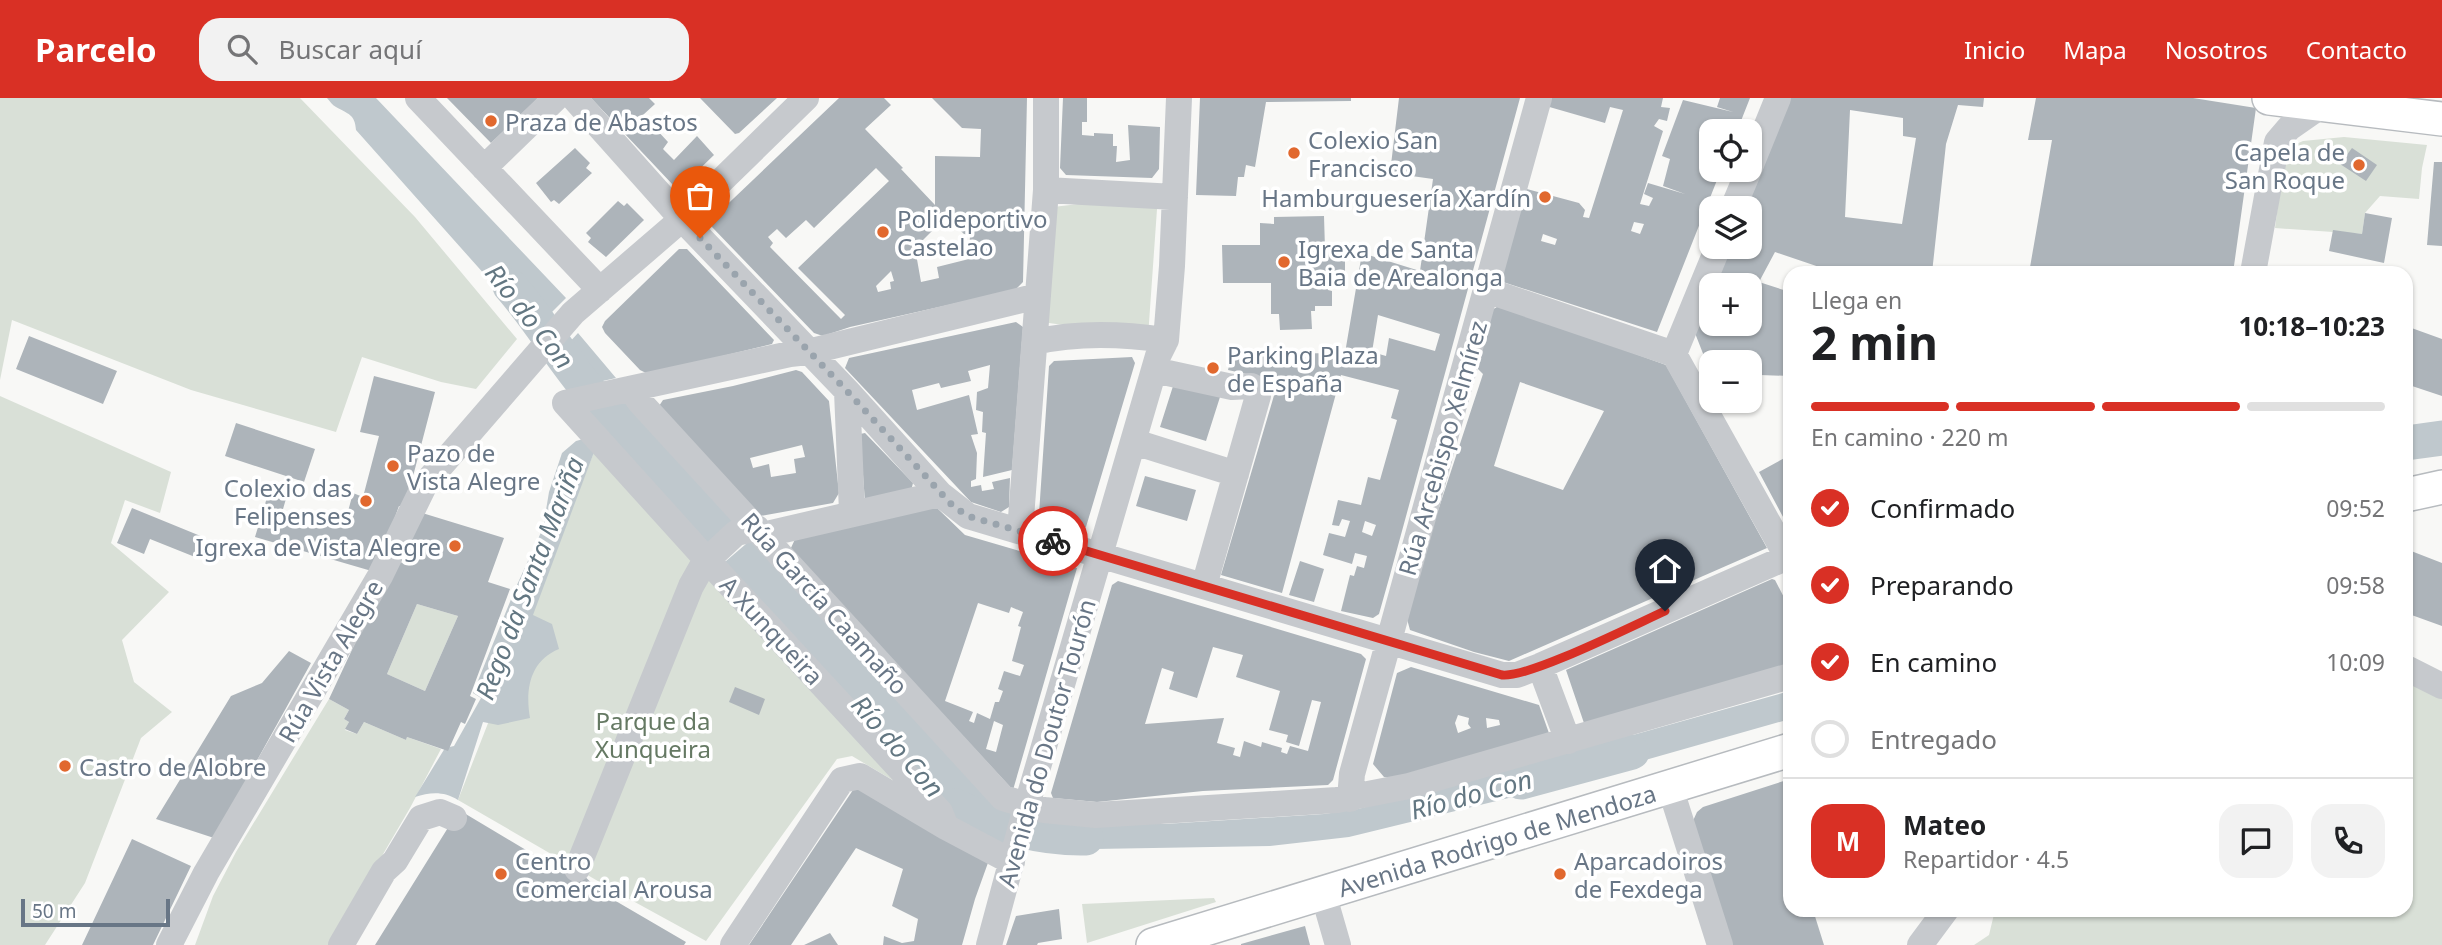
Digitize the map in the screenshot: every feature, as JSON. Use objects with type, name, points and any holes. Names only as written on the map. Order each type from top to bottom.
[{"type":"main road","points":[[2269,98],[2442,119]]},
{"type":"main road","points":[[2413,493],[2442,487]]},
{"type":"main road","name":"Avenida Rodrigo de Mendoza","points":[[1153,945],[1783,752]]},
{"type":"street","points":[[418,98],[600,290]]},
{"type":"street","points":[[484,168],[556,98]]},
{"type":"street","points":[[574,98],[682,219],[847,391],[940,494],[968,516],[1502,675],[1517,674],[1540,666],[1783,561]]},
{"type":"street","name":"Rúa Vista Alegre","points":[[169,945],[206,873],[380,576],[425,484],[573,313],[682,219],[806,98]]},
{"type":"street","points":[[1020,531],[1046,190],[1046,98]]},
{"type":"street","name":"Avenida do Doutor Tourón","points":[[989,945],[1026,808],[1154,370],[1166,340],[1179,98]]},
{"type":"street","name":"Rúa Arcebispo Xelmírez","points":[[1350,799],[1352,774],[1539,98]]},
{"type":"street","points":[[1762,139],[1778,98]]},
{"type":"street","points":[[2254,266],[2277,142],[2289,128],[2322,105]]},
{"type":"street","points":[[1046,190],[1175,197]]},
{"type":"street","points":[[1674,354],[1713,259]]},
{"type":"street","points":[[1486,290],[1674,354],[1783,547]]},
{"type":"street","points":[[631,389],[808,352],[1038,296]]},
{"type":"street","points":[[1035,342],[1056,337],[1100,336],[1166,340]]},
{"type":"street","points":[[1154,370],[1232,387],[1251,386],[1256,389],[1258,396],[1204,586]]},
{"type":"street","name":"A Xunqueira","points":[[631,389],[565,403],[940,812],[946,827]]},
{"type":"street","name":"Rúa García Caamaño","points":[[631,389],[1003,798],[1026,808]]},
{"type":"street","points":[[847,391],[852,512]]},
{"type":"street","points":[[1144,445],[1236,474]]},
{"type":"street","name":"A Xunqueira","points":[[577,869],[691,586],[707,560],[737,533],[760,532],[940,494]]},
{"type":"street","points":[[1540,666],[1568,741]]},
{"type":"street","points":[[2413,672],[2442,686]]},
{"type":"street","points":[[1026,808],[1096,815],[1350,799],[1409,786],[1783,678]]},
{"type":"street","points":[[733,945],[842,780],[860,776],[946,827],[1013,857]]},
{"type":"street","name":"Avenida Rodrigo de Mendoza","points":[[1670,787],[1720,945]]},
{"type":"street","points":[[341,945],[384,871],[395,861],[421,818],[440,812],[454,818]]},
{"type":"street","name":"Avenida Rodrigo de Mendoza","points":[[1323,892],[1338,945]]},
{"type":"street","points":[[1920,945],[1941,917]]},
{"type":"green space","points":[[0,98],[300,98],[415,217],[517,339],[476,389],[441,382],[362,357],[336,432],[191,390],[12,320],[0,380]]},
{"type":"green space","points":[[2344,137],[2427,145],[2419,199],[2380,196],[2365,213],[2362,234],[2275,228],[2285,149],[2303,141]]},
{"type":"green space","points":[[1158,195],[1148,337],[1042,322],[1044,208]]},
{"type":"green space","points":[[0,396],[171,472],[160,513],[125,500],[111,543],[169,592],[122,640],[134,682],[172,712],[141,738],[85,883],[45,945],[0,945]]},
{"type":"green space","name":"Parque da Xunqueira","points":[[596,447],[901,785],[852,756],[837,759],[706,941],[458,800]]},
{"type":"green space","points":[[417,604],[458,616],[425,691],[387,674]]},
{"type":"green space","points":[[2413,680],[2442,690],[2442,945],[1974,945],[1989,935],[1993,917],[2413,917]]},
{"type":"green space","points":[[329,699],[349,710],[344,719],[349,722],[345,730],[357,734],[364,722],[406,740],[407,737],[441,749],[410,808],[330,945],[195,945],[213,896],[236,852]]},
{"type":"green space","points":[[1214,898],[1216,902],[1087,943],[1082,904]]},
{"type":"water","points":[[327,98],[376,98],[566,298],[534,330],[356,130],[352,118]]},
{"type":"water","points":[[578,333],[616,378],[567,389],[557,356]]},
{"type":"water","points":[[630,401],[739,523],[706,550],[581,412]]},
{"type":"water","name":"Rego da Santa Mariña","points":[[587,438],[596,447],[533,615],[552,624],[559,649],[542,661],[532,677],[528,697],[530,718],[498,725],[483,722],[458,800],[437,793],[415,797],[445,748],[454,746],[481,698],[473,693],[543,528],[549,492],[562,453],[576,441]]},
{"type":"water","points":[[753,538],[1003,806],[994,841],[952,817],[719,567]]},
{"type":"water","points":[[1783,693],[1783,721],[1589,776],[1583,749]]},
{"type":"water","points":[[1562,755],[1570,783],[1349,837],[1270,846],[1036,850],[1045,819],[1164,824],[1324,814],[1358,809]]},
{"type":"building","name":"Praza de Abastos","points":[[447,98],[538,98],[491,143]]},
{"type":"building","points":[[591,98],[649,98],[655,104],[643,115],[668,142],[663,149],[674,160],[697,136],[714,155],[683,185],[673,185]]},
{"type":"building","points":[[700,98],[777,98],[735,134]]},
{"type":"building","points":[[839,98],[884,98],[891,105],[865,129],[935,205],[935,156],[980,157],[981,129],[962,128],[932,98],[1027,98],[1023,282],[1015,290],[850,327],[823,336],[814,333],[712,227],[713,218]],"holes":[[[876,168],[889,181],[798,268],[845,315],[841,319],[770,247],[773,243],[768,237],[777,229],[786,238],[806,220],[814,228]],[[946,217],[964,234],[970,235],[969,259],[937,267],[939,278],[921,282],[915,248]],[[891,271],[894,281],[890,282],[891,289],[878,292],[876,286]]]},
{"type":"building","points":[[1063,98],[1087,98],[1087,122],[1082,122],[1082,135],[1113,134],[1113,146],[1117,146],[1116,162],[1130,160],[1128,125],[1160,127],[1159,169],[1152,178],[1066,175],[1060,168]]},
{"type":"building","points":[[1200,98],[1351,98],[1351,101],[1266,102],[1255,167],[1246,165],[1244,177],[1238,177],[1236,196],[1196,195]]},
{"type":"building","points":[[1399,98],[1520,98],[1379,614],[1373,618],[1341,611],[1350,575],[1354,576],[1357,566],[1364,568],[1367,556],[1355,553],[1352,564],[1323,555],[1329,533],[1345,537],[1350,521],[1342,519],[1339,526],[1332,525],[1338,500],[1361,505],[1368,477],[1380,480],[1397,420],[1391,418],[1399,390],[1341,375],[1282,593],[1221,575],[1275,392],[1269,379],[1228,370],[1232,354],[1345,353],[1362,253],[1420,271],[1433,179],[1390,173]],"holes":[[[1378,315],[1440,334],[1435,351],[1389,338],[1386,356],[1372,352]],[[1365,521],[1376,525],[1372,536],[1362,532]]]},
{"type":"building","points":[[1548,98],[1663,98],[1661,107],[1670,108],[1667,121],[1659,119],[1654,126],[1663,131],[1640,204],[1649,206],[1653,198],[1644,194],[1648,183],[1685,194],[1663,186],[1670,159],[1662,156],[1683,100],[1733,112],[1717,107],[1720,98],[1750,98],[1742,119],[1699,119],[1699,182],[1716,182],[1711,196],[1699,196],[1699,226],[1657,332],[1503,282],[1500,276],[1523,188],[1579,203],[1585,210],[1583,217],[1589,218],[1623,110],[1610,107],[1605,123],[1546,106]],"holes":[[[1634,222],[1644,224],[1640,234],[1631,231]],[[1543,234],[1557,239],[1555,245],[1541,241]]]},
{"type":"building","points":[[1789,98],[1984,98],[1983,107],[1958,105],[1946,144],[1933,266],[1816,266],[1775,252],[1762,276],[1762,273],[1716,273],[1722,259],[1762,259],[1762,196],[1748,196],[1754,182],[1762,182],[1762,163]],"holes":[[[1850,110],[1903,118],[1903,136],[1916,138],[1902,224],[1845,217]]]},
{"type":"building","points":[[2036,98],[2193,98],[2256,108],[2234,266],[2030,266],[2052,140],[2028,140]]},
{"type":"building","points":[[575,148],[590,163],[586,168],[592,173],[559,204],[554,200],[551,202],[536,183]]},
{"type":"building","name":"Capela de San Roque","points":[[2352,148],[2377,165],[2366,181],[2340,164]]},
{"type":"building","points":[[2434,162],[2442,162],[2442,246],[2427,245]]},
{"type":"building","points":[[618,201],[624,206],[627,203],[644,220],[606,257],[588,242],[591,238],[586,233]]},
{"type":"building","points":[[2365,213],[2392,218],[2384,263],[2329,251],[2333,230],[2362,234]]},
{"type":"building","name":"Igrexa de Santa Baia de Arealonga","points":[[1324,216],[1325,249],[1345,249],[1345,276],[1328,278],[1328,290],[1332,291],[1332,306],[1315,306],[1315,311],[1311,311],[1312,329],[1280,330],[1279,314],[1271,314],[1271,283],[1223,283],[1222,245],[1260,245],[1260,223],[1274,224],[1274,217]]},
{"type":"building","points":[[679,249],[687,249],[774,340],[772,344],[648,374],[640,370],[602,327]]},
{"type":"building","points":[[1762,283],[1783,290],[1783,376],[1762,375],[1762,350],[1702,350],[1693,328],[1699,314],[1699,336],[1762,336]]},
{"type":"building","points":[[1500,305],[1666,365],[1767,548],[1509,661],[1410,630],[1407,619],[1429,538],[1483,374],[1476,367],[1492,310]],"holes":[[[1520,382],[1604,411],[1563,490],[1494,466]]]},
{"type":"building","points":[[1016,322],[1023,327],[1012,470],[983,477],[986,433],[982,432],[983,412],[976,410],[977,392],[988,388],[990,365],[968,371],[971,381],[941,388],[939,383],[912,390],[917,410],[969,395],[978,434],[971,435],[977,453],[976,479],[971,481],[971,487],[981,485],[982,491],[994,489],[992,482],[1010,478],[1009,507],[1001,512],[971,502],[845,368],[849,358]]},
{"type":"building","points":[[2413,329],[2442,339],[2442,396],[2413,386]]},
{"type":"building","points":[[29,336],[117,371],[103,404],[16,369]]},
{"type":"building","points":[[1132,357],[1135,363],[1086,527],[1075,532],[1043,524],[1039,514],[1049,366],[1054,361]]},
{"type":"building","points":[[796,370],[802,372],[829,401],[839,493],[833,503],[760,516],[659,406],[663,400]],"holes":[[[802,445],[805,457],[794,459],[796,473],[771,477],[769,464],[753,468],[750,458]]]},
{"type":"building","points":[[374,376],[435,392],[405,507],[399,506],[375,572],[255,537],[269,491],[280,495],[286,476],[225,456],[236,423],[315,449],[304,482],[292,478],[281,516],[319,528],[322,520],[344,526],[353,493],[363,497],[379,436],[360,432]]},
{"type":"building","points":[[1174,383],[1220,397],[1206,441],[1160,427]]},
{"type":"building","points":[[865,433],[913,483],[911,491],[865,502],[860,434]]},
{"type":"building","points":[[1783,459],[1783,517],[1759,472]]},
{"type":"building","points":[[1145,476],[1196,490],[1187,521],[1136,506]]},
{"type":"building","points":[[936,507],[965,535],[1077,568],[1013,790],[790,550],[796,537]],"holes":[[[978,603],[1009,613],[1011,607],[1023,612],[1012,661],[1024,665],[1020,676],[1004,671],[998,689],[1003,691],[999,702],[995,702],[990,719],[977,713],[974,723],[969,721],[973,712],[945,701]],[[994,721],[1003,725],[996,752],[986,749]]]},
{"type":"building","points":[[132,508],[203,537],[195,557],[150,539],[144,554],[117,543]]},
{"type":"building","points":[[419,512],[504,538],[488,582],[510,589],[470,696],[476,699],[465,724],[461,722],[448,751],[407,737],[406,740],[364,722],[357,734],[345,729],[349,722],[344,719],[349,710],[329,699],[394,560],[403,563]],"holes":[[[417,604],[458,616],[425,691],[387,674]]]},
{"type":"building","points":[[2413,552],[2442,563],[2442,626],[2413,616]]},
{"type":"building","points":[[1300,561],[1324,569],[1314,602],[1289,595]]},
{"type":"building","points":[[1772,579],[1783,595],[1783,669],[1586,729],[1566,670]]},
{"type":"building","points":[[1118,581],[1361,654],[1366,659],[1333,780],[1328,785],[1203,791],[1097,802],[1053,798],[1051,793],[1112,585]],"holes":[[[1213,647],[1243,655],[1236,677],[1280,691],[1269,730],[1288,735],[1286,742],[1299,746],[1312,700],[1321,702],[1308,751],[1290,746],[1287,754],[1281,752],[1282,748],[1262,742],[1261,747],[1244,741],[1240,757],[1233,755],[1235,748],[1217,743],[1224,718],[1145,724],[1162,668],[1174,672],[1169,689],[1197,698]]]},
{"type":"building","points":[[289,651],[311,663],[214,838],[156,819],[231,696],[262,683]]},
{"type":"building","points":[[1411,667],[1539,705],[1550,736],[1393,778],[1384,777],[1373,764],[1397,673]],"holes":[[[1458,715],[1469,718],[1468,724],[1471,728],[1458,733],[1455,723]],[[1486,718],[1499,720],[1500,725],[1487,728]]]},
{"type":"building","points":[[735,687],[765,699],[759,715],[729,702]]},
{"type":"building","points":[[1783,781],[1783,917],[1815,917],[1824,945],[1730,945],[1692,823],[1697,812],[1703,807]]},
{"type":"building","points":[[857,784],[989,860],[962,945],[883,945],[884,936],[902,943],[914,941],[918,919],[892,906],[903,869],[856,848],[791,945],[749,945]]},
{"type":"building","name":"Centro Comercial Arousa","points":[[459,810],[541,859],[577,869],[602,893],[686,942],[684,945],[375,945]]},
{"type":"building","points":[[132,839],[191,866],[153,945],[82,945]]},
{"type":"building","points":[[1059,909],[1062,939],[1037,945],[1006,945],[1016,916]]},
{"type":"building","points":[[1305,926],[1310,945],[1241,945],[1241,944]]},
{"type":"building","points":[[830,933],[838,945],[804,945]]},
{"type":"waterway","name":"Río do Con","points":[[510,286],[588,389]]},
{"type":"waterway","name":"Río do Con","points":[[2413,442],[2442,438]]},
{"type":"waterway","name":"Río do Con","points":[[1521,782],[1632,752]]},
{"type":"waterway","name":"Río do Con","points":[[955,806],[986,820],[1035,834],[1086,838]]},
{"type":"way so far","points":[[700,238],[953,506],[968,516],[1053,541]]},
{"type":"place","name":"Praza de Abastos","points":[[491,121]]},
{"type":"place","name":"Colexio San Francisco","points":[[1294,153]]},
{"type":"place","name":"Capela de San Roque","points":[[2359,165]]},
{"type":"place","name":"Hamburguesería Xardín","points":[[1545,197]]},
{"type":"place","name":"Polideportivo Castelao","points":[[883,232]]},
{"type":"place","name":"Igrexa de Santa Baia de Arealonga","points":[[1284,262]]},
{"type":"place","name":"Parking Plaza de España","points":[[1213,368]]},
{"type":"place","name":"Pazo de Vista Alegre","points":[[393,466]]},
{"type":"place","name":"Colexio das Felipenses","points":[[366,501]]},
{"type":"place","name":"Igrexa de Vista Alegre","points":[[455,546]]},
{"type":"place","name":"Castro de Alobre","points":[[65,766]]},
{"type":"place","name":"Centro Comercial Arousa","points":[[501,874]]},
{"type":"place","name":"Aparcadoiros de Fexdega","points":[[1560,874]]},
{"type":"route","points":[[1053,541],[1510,676],[1540,666],[1665,611]]}]
